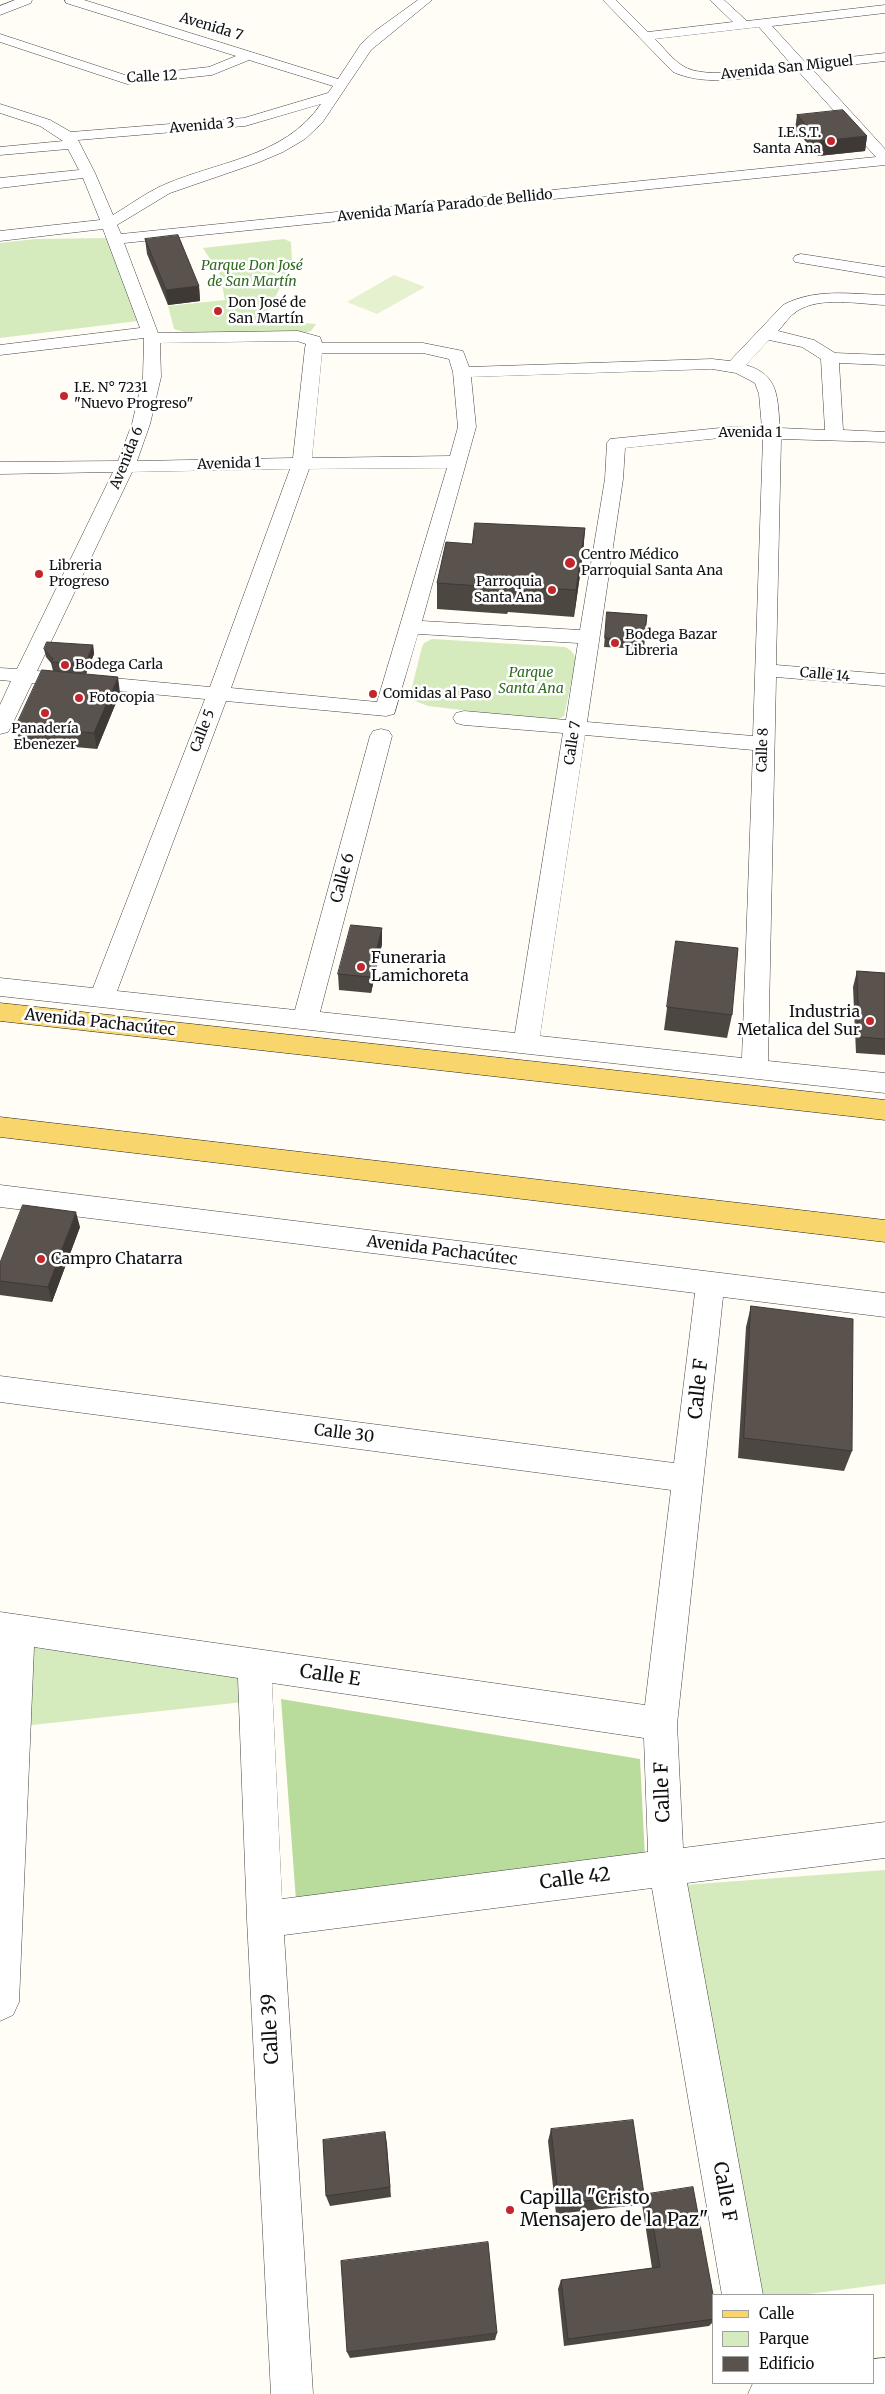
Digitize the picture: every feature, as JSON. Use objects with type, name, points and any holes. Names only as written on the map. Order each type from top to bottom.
[{"type":"main road","name":"Avenida Pachacútec","points":[[0,1012],[885,1110]]},
{"type":"main road","points":[[0,1127],[885,1231]]},
{"type":"street","points":[[0,11],[26,0]]},
{"type":"street","name":"Avenida 7","points":[[71,0],[248,55],[337,90]]},
{"type":"street","points":[[112,232],[165,190],[252,160],[278,149],[300,136],[317,120],[366,47],[426,0]]},
{"type":"street","points":[[610,0],[646,36],[885,9]]},
{"type":"street","points":[[716,0],[743,24]]},
{"type":"street","points":[[828,5],[838,14]]},
{"type":"street","points":[[761,22],[885,160]]},
{"type":"street","name":"Avenida San Miguel","points":[[646,36],[678,69],[689,74],[708,77],[885,57]]},
{"type":"street","name":"Calle 12","points":[[0,38],[127,80],[200,74],[212,71],[248,55]]},
{"type":"street","name":"Avenida 3","points":[[0,151],[71,141],[245,122],[337,90]]},
{"type":"street","points":[[0,108],[45,123],[71,141]]},
{"type":"street","name":"Avenida 6","points":[[0,727],[125,467],[141,424],[152,377],[151,335],[88,173],[71,141]]},
{"type":"street","name":"Avenida María Parado de Bellido","points":[[0,236],[112,232],[775,172],[885,160]]},
{"type":"street","name":"Avenida María Parado de Bellido","points":[[775,172],[830,178],[873,177]]},
{"type":"street","points":[[0,183],[88,173]]},
{"type":"street","points":[[801,259],[885,272]]},
{"type":"street","points":[[462,372],[712,364],[735,366],[798,302],[816,299],[885,300]]},
{"type":"street","points":[[765,334],[805,341],[822,349],[830,358],[834,435]]},
{"type":"street","points":[[0,350],[151,335],[298,336],[314,341],[314,348],[424,348],[457,356],[462,372],[467,427],[386,709],[0,674]]},
{"type":"street","name":"Calle 5","points":[[101,999],[218,694],[302,462],[314,348]]},
{"type":"street","points":[[830,358],[885,360]]},
{"type":"street","name":"Calle 8","points":[[735,366],[752,374],[765,385],[772,432],[755,1068]]},
{"type":"street","name":"Avenida 1","points":[[616,443],[683,435],[772,432],[885,437]]},
{"type":"street","name":"Calle 7","points":[[526,1044],[614,479],[616,443]]},
{"type":"street","name":"Avenida 1","points":[[0,468],[302,462],[458,462]]},
{"type":"street","points":[[411,626],[590,637]]},
{"type":"street","name":"Calle 14","points":[[766,670],[885,680]]},
{"type":"street","points":[[464,718],[764,744]]},
{"type":"street","name":"Calle 6","points":[[306,1020],[381,736]]},
{"type":"street","name":"Avenida Pachacútec","points":[[0,987],[885,1083]]},
{"type":"street","name":"Avenida Pachacútec","points":[[0,1196],[710,1285],[885,1305]]},
{"type":"street","name":"Calle F","points":[[710,1285],[660,1724],[666,1868],[743,2294]]},
{"type":"street","name":"Calle 30","points":[[0,1390],[689,1479]]},
{"type":"street","points":[[0,2002],[9,1628]]},
{"type":"street","name":"Calle E","points":[[9,1628],[660,1724]]},
{"type":"street","name":"Calle 39","points":[[254,1664],[265,1919],[292,2394]]},
{"type":"street","name":"Calle 42","points":[[265,1919],[885,1840]]},
{"type":"street","points":[[769,2394],[848,2384]]},
{"type":"green space","points":[[108,238],[138,321],[0,338],[0,243],[36,239]]},
{"type":"green space","name":"Parque Don José de San Martín","points":[[284,239],[291,242],[292,265],[263,320],[316,324],[311,331],[301,334],[184,332],[174,329],[168,306],[225,300],[220,275],[203,248]]},
{"type":"green space","points":[[394,275],[425,287],[377,314],[347,302]]},
{"type":"green space","name":"Parque Santa Ana","points":[[432,639],[567,648],[576,660],[564,716],[555,721],[428,706],[415,701],[411,691],[422,647],[424,643]]},
{"type":"green space","points":[[29,1647],[245,1676],[244,1702],[23,1726]]},
{"type":"green space","points":[[281,1699],[640,1759],[645,1858],[296,1900]]},
{"type":"green space","points":[[885,1870],[885,2284],[809,2294],[761,2294],[684,1885]]},
{"type":"building","points":[[843,110],[867,136],[820,141],[797,115]]},
{"type":"building","points":[[178,235],[199,286],[166,290],[145,239]]},
{"type":"building","points":[[475,523],[585,528],[576,590],[437,583],[446,542],[472,544]]},
{"type":"building","points":[[607,612],[647,615],[644,641],[605,638]]},
{"type":"building","points":[[47,642],[93,645],[85,665],[51,662],[53,659],[44,649]]},
{"type":"building","points":[[42,670],[118,677],[94,733],[16,726]]},
{"type":"building","points":[[351,925],[382,928],[370,977],[338,974]]},
{"type":"building","points":[[676,941],[738,948],[732,1015],[667,1007]]},
{"type":"building","name":"Industria Metalica del Sur","points":[[857,971],[885,973],[885,1039],[860,1037]]},
{"type":"building","name":"Campro Chatarra","points":[[23,1205],[76,1212],[48,1287],[0,1281],[0,1263]]},
{"type":"building","points":[[751,1306],[853,1319],[852,1451],[744,1438]]},
{"type":"building","points":[[633,2120],[644,2194],[559,2204],[551,2129]]},
{"type":"building","points":[[385,2132],[390,2187],[326,2196],[323,2140]]},
{"type":"building","points":[[693,2187],[713,2294],[712,2319],[568,2339],[561,2280],[660,2267],[648,2194]]},
{"type":"building","points":[[488,2242],[497,2333],[347,2352],[341,2261]]},
{"type":"place","name":"I.E.S.T. Santa Ana","points":[[831,141]]},
{"type":"place","name":"Don José de San Martín","points":[[218,311]]},
{"type":"place","name":"I.E. N° 7231 \"Nuevo Progreso\"","points":[[64,396]]},
{"type":"place","name":"Centro Médico Parroquial Santa Ana","points":[[570,563]]},
{"type":"place","name":"Libreria Progreso","points":[[39,574]]},
{"type":"place","name":"Parroquia Santa Ana","points":[[552,590]]},
{"type":"place","name":"Bodega Bazar Libreria","points":[[615,643]]},
{"type":"place","name":"Bodega Carla","points":[[65,665]]},
{"type":"place","name":"Comidas al Paso","points":[[373,694]]},
{"type":"place","name":"Fotocopia","points":[[79,698]]},
{"type":"place","name":"Panadería Ebenezer","points":[[45,713]]},
{"type":"place","name":"Funeraria Lamichoreta","points":[[361,967]]},
{"type":"place","name":"Industria Metalica del Sur","points":[[870,1021]]},
{"type":"place","name":"Campro Chatarra","points":[[41,1259]]},
{"type":"place","name":"Capilla \"Cristo Mensajero de la Paz\"","points":[[510,2210]]}]
